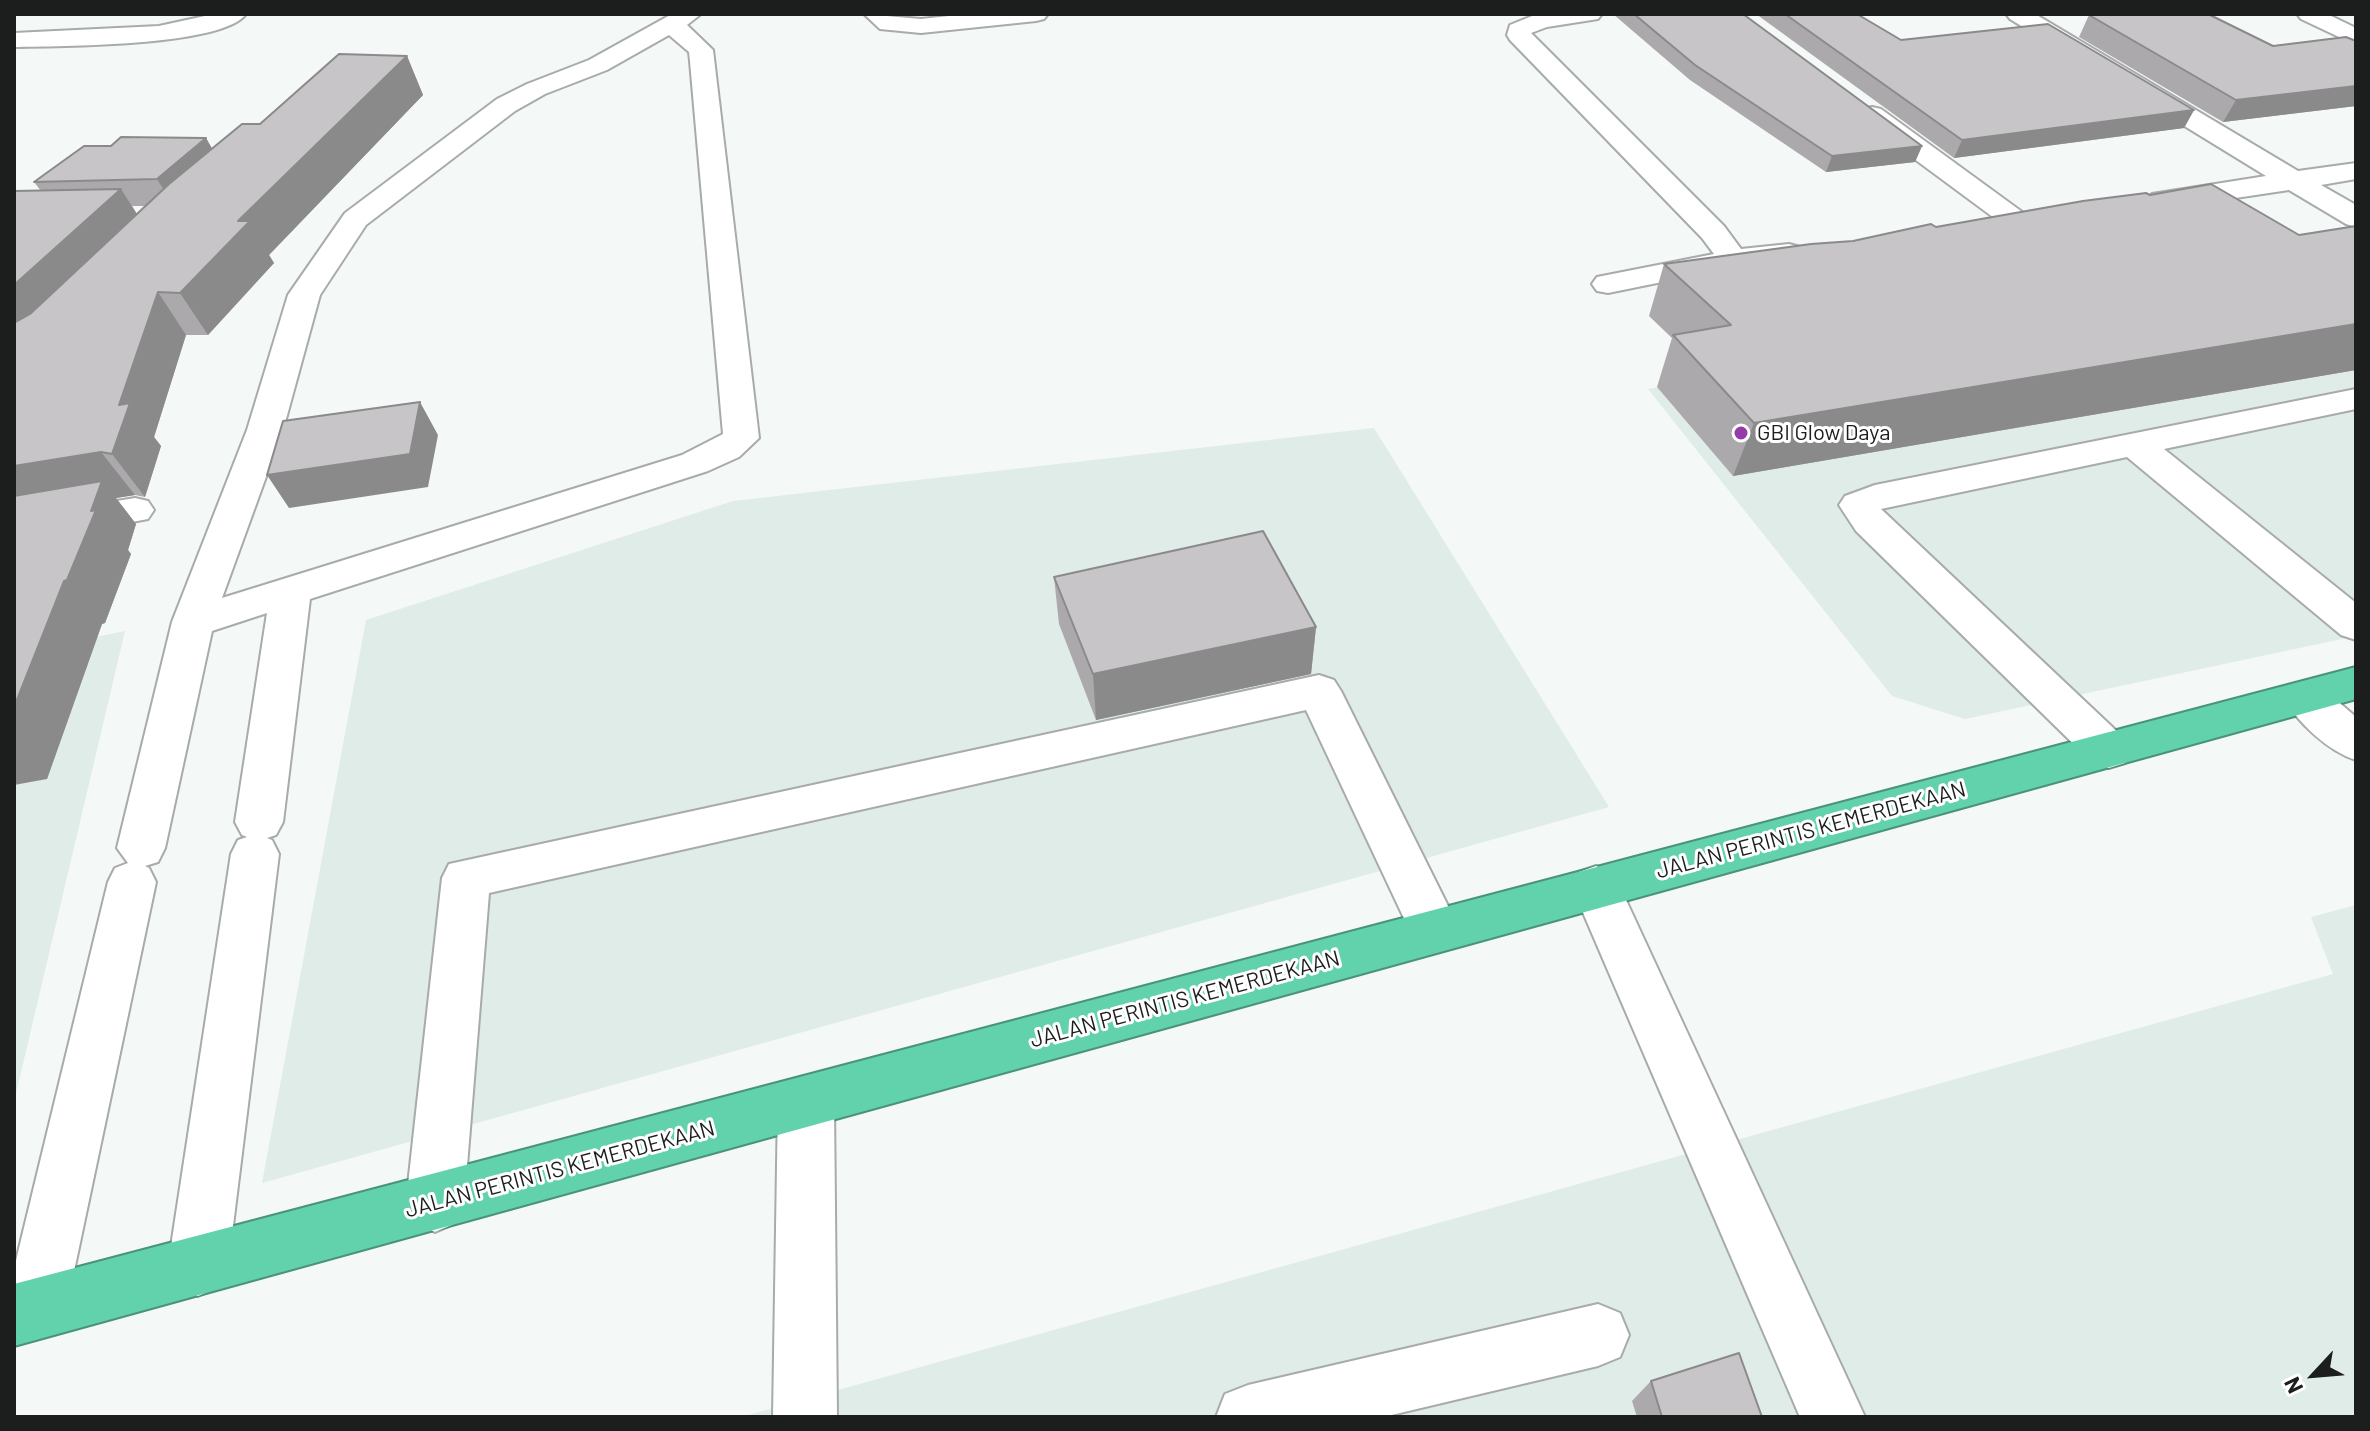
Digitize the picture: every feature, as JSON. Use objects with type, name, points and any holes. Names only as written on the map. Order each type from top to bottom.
[{"type":"highway","name":"JALAN PERINTIS KEMERDEKAAN","points":[[24,1312],[2356,683]]},
{"type":"street","points":[[14,40],[167,31],[217,24],[234,14]]},
{"type":"street","points":[[876,14],[888,24],[921,26],[1036,14]]},
{"type":"street","points":[[1590,14],[1532,23],[1519,30],[1519,35],[1713,232],[1733,259]]},
{"type":"street","points":[[2018,14],[2356,218]]},
{"type":"street","points":[[2309,14],[2356,38]]},
{"type":"street","points":[[24,1312],[137,865],[193,622],[265,430],[304,295],[355,219],[506,105],[536,89],[598,65],[681,20],[701,50],[703,61],[741,438],[726,449],[695,463],[193,622]]},
{"type":"street","points":[[1850,98],[2015,220]]},
{"type":"street","points":[[2138,203],[2356,171]]},
{"type":"street","points":[[1970,227],[2045,216]]},
{"type":"street","points":[[1608,284],[1733,259],[1821,249]]},
{"type":"street","points":[[2109,751],[1870,522],[1858,505],[1875,497],[2356,399]]},
{"type":"street","points":[[2133,443],[2356,625]]},
{"type":"street","points":[[14,531],[135,510]]},
{"type":"street","points":[[198,1266],[291,589]]},
{"type":"street","points":[[435,1203],[466,878],[1319,691],[1435,931]]},
{"type":"street","points":[[2305,697],[2356,743]]},
{"type":"street","points":[[1596,887],[1833,1417]]},
{"type":"street","points":[[805,1417],[806,1103]]},
{"type":"street","points":[[1248,1417],[1598,1335]]},
{"type":"shaded area","points":[[2356,275],[2356,636],[1965,719],[1892,696],[1648,389]]},
{"type":"shaded area","points":[[1374,428],[1609,807],[262,1183],[366,620],[733,501]]},
{"type":"shaded area","points":[[125,631],[14,1102],[14,654]]},
{"type":"shaded area","points":[[2356,905],[2356,1417],[741,1417],[2333,974],[2311,917]]},
{"type":"building","points":[[1634,14],[1743,14],[1922,146],[1832,156],[1695,65]]},
{"type":"building","points":[[1785,14],[1857,14],[1901,40],[2048,24],[2194,110],[1962,140]]},
{"type":"building","points":[[2208,14],[2273,46],[2346,37],[2356,41],[2356,86],[2236,100],[2089,15]]},
{"type":"building","points":[[339,54],[407,56],[238,221],[250,221],[180,293],[158,292],[119,405],[130,403],[112,454],[101,452],[14,466],[14,323],[30,314],[169,184],[242,124],[260,124]]},
{"type":"building","points":[[121,137],[206,138],[157,179],[34,182],[84,146],[111,146]]},
{"type":"building","points":[[2211,184],[2299,235],[2356,226],[2356,324],[1754,423],[1673,335],[1731,325],[1664,264],[1853,241],[1931,224],[1936,227],[2083,201],[2150,195]]},
{"type":"building","points":[[121,189],[14,285],[14,191]]},
{"type":"building","points":[[420,402],[410,454],[267,475],[283,421]]},
{"type":"building","points":[[102,481],[91,511],[96,510],[14,707],[14,496]]},
{"type":"building","points":[[1263,531],[1316,627],[1093,674],[1054,577]]},
{"type":"building","points":[[1739,1353],[1762,1417],[1662,1417],[1651,1381]]},
{"type":"place","name":"GBI Glow Daya","points":[[1741,433]]}]
